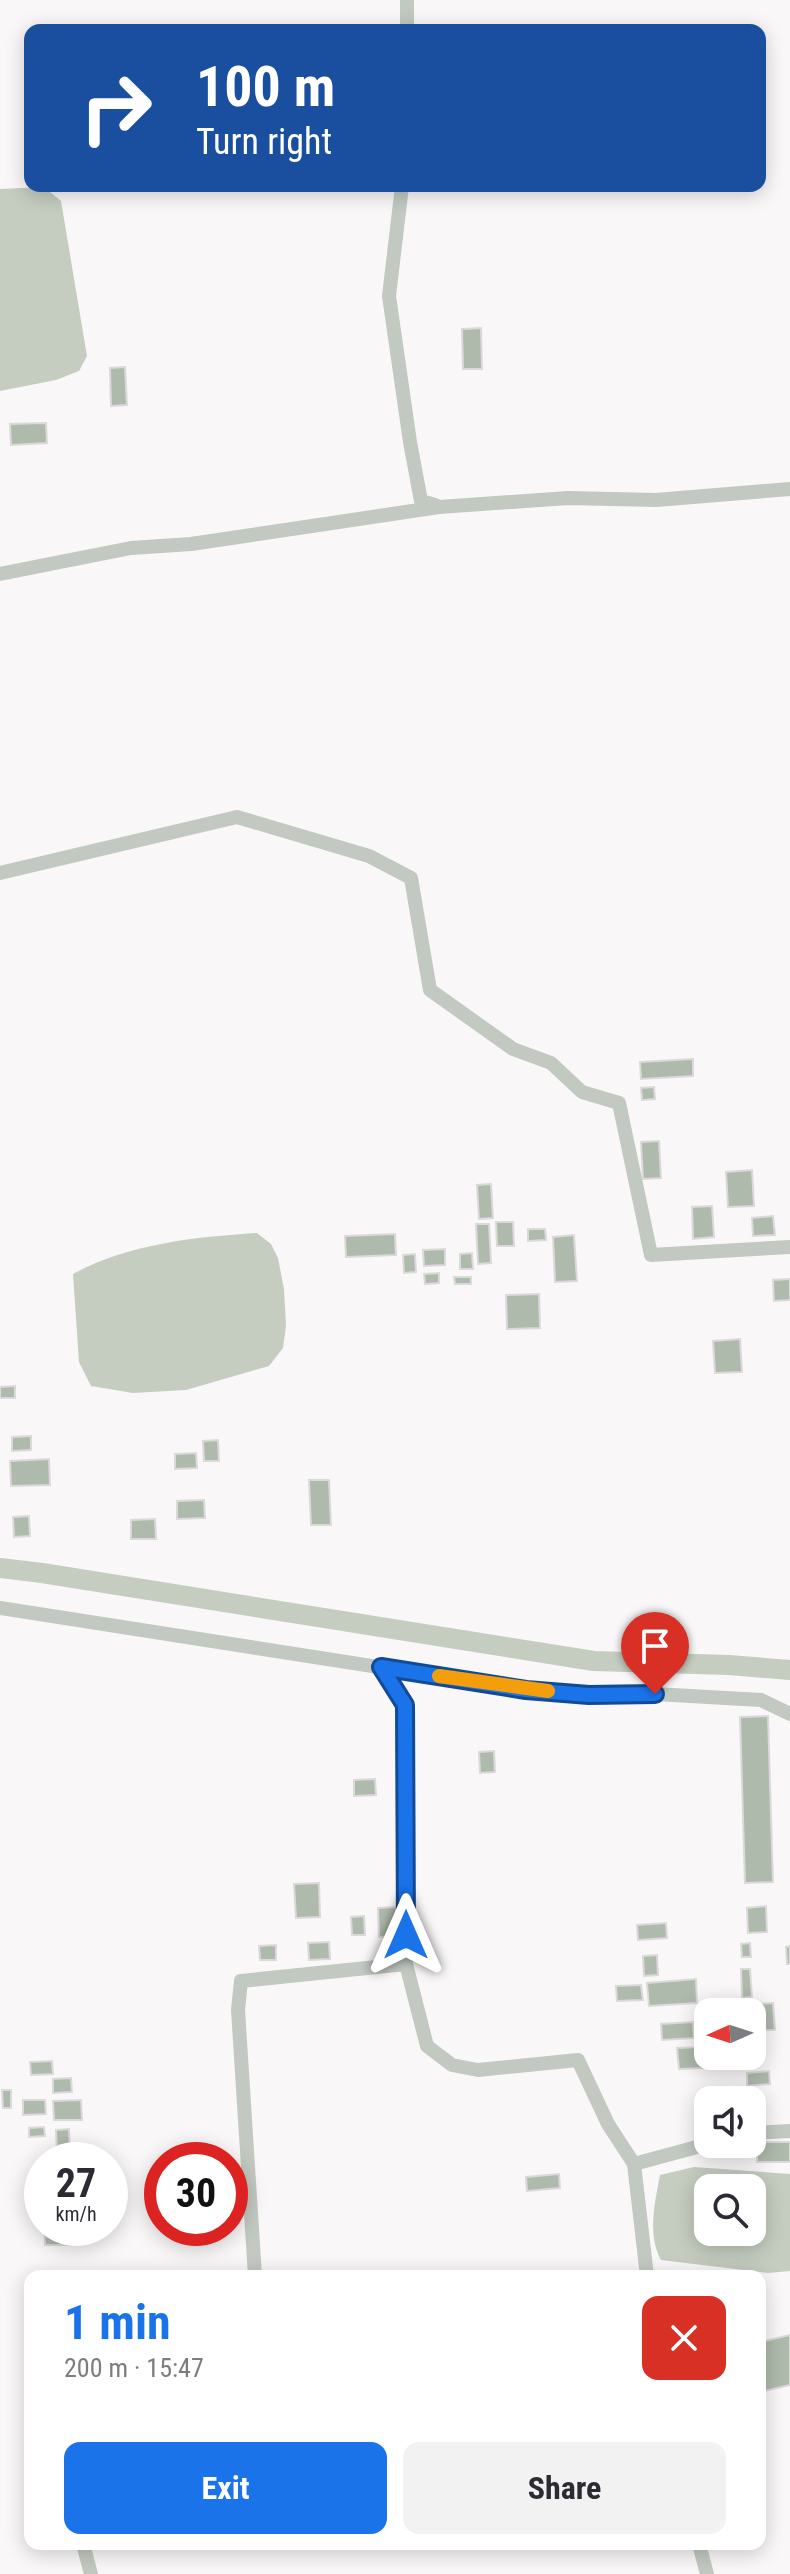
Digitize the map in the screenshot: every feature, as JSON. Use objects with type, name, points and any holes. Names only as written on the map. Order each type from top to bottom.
[{"type":"street","points":[[407,0],[407,24]]},
{"type":"street","points":[[401,192],[389,296],[421,501],[439,507]]},
{"type":"street","points":[[0,574],[131,548],[191,544],[439,507],[568,498],[656,500],[790,489]]},
{"type":"street","points":[[0,873],[237,817],[369,856],[411,878],[430,990],[513,1049],[551,1063],[582,1092],[619,1103],[651,1255],[790,1247]]},
{"type":"street","points":[[0,1608],[526,1690],[761,1700],[790,1714]]},
{"type":"street","points":[[381,1667],[405,1705],[406,1964],[427,2046],[452,2065],[478,2070],[578,2060],[608,2124],[634,2164],[646,2270]]},
{"type":"street","points":[[255,2270],[238,2010],[241,1981],[406,1964]]},
{"type":"street","points":[[766,2132],[790,2131]]},
{"type":"street","points":[[634,2164],[694,2148]]},
{"type":"street","points":[[85,2550],[91,2574]]},
{"type":"street","points":[[701,2550],[707,2574]]},
{"type":"shaded area","points":[[24,188],[24,192],[50,192],[61,201],[87,356],[79,371],[56,380],[0,391],[0,189]]},
{"type":"shaded area","points":[[257,1233],[271,1244],[278,1258],[284,1289],[286,1326],[283,1348],[269,1366],[186,1390],[133,1393],[91,1386],[79,1362],[73,1274],[139,1249],[186,1240]]},
{"type":"shaded area","points":[[694,2167],[790,2174],[790,2271],[768,2273],[766,2270],[661,2260],[653,2229],[660,2175]]},
{"type":"building","points":[[481,328],[482,369],[463,369],[462,329]]},
{"type":"building","points":[[125,367],[127,405],[111,406],[110,368]]},
{"type":"building","points":[[46,423],[47,443],[11,445],[10,424]]},
{"type":"building","points":[[693,1059],[693,1076],[641,1079],[640,1062]]},
{"type":"building","points":[[654,1087],[655,1099],[642,1100],[641,1088]]},
{"type":"building","points":[[659,1141],[661,1178],[643,1179],[641,1142]]},
{"type":"building","points":[[752,1170],[754,1206],[728,1207],[726,1172]]},
{"type":"building","points":[[491,1184],[493,1218],[479,1219],[477,1185]]},
{"type":"building","points":[[712,1206],[714,1237],[693,1239],[692,1207]]},
{"type":"building","points":[[773,1216],[775,1235],[753,1236],[752,1218]]},
{"type":"building","points":[[496,1222],[513,1222],[514,1246],[497,1246]]},
{"type":"building","points":[[476,1224],[489,1224],[491,1263],[478,1264]]},
{"type":"building","points":[[528,1229],[545,1229],[546,1240],[528,1241]]},
{"type":"building","points":[[395,1234],[396,1255],[346,1257],[345,1236]]},
{"type":"building","points":[[574,1235],[577,1281],[555,1282],[553,1237]]},
{"type":"building","points":[[445,1249],[445,1265],[424,1266],[423,1250]]},
{"type":"building","points":[[472,1253],[473,1269],[460,1269],[460,1254]]},
{"type":"building","points":[[415,1254],[416,1272],[404,1273],[403,1255]]},
{"type":"building","points":[[439,1273],[439,1283],[425,1284],[424,1274]]},
{"type":"building","points":[[454,1277],[471,1277],[471,1284],[455,1284]]},
{"type":"building","points":[[790,1279],[790,1300],[774,1301],[773,1280]]},
{"type":"building","points":[[539,1294],[540,1328],[507,1329],[506,1295]]},
{"type":"building","points":[[740,1339],[742,1372],[715,1373],[713,1341]]},
{"type":"building","points":[[15,1386],[15,1398],[0,1398],[0,1387]]},
{"type":"building","points":[[31,1436],[31,1450],[12,1451],[12,1437]]},
{"type":"building","points":[[218,1440],[219,1461],[204,1461],[203,1441]]},
{"type":"building","points":[[196,1453],[197,1468],[175,1469],[175,1454]]},
{"type":"building","points":[[49,1459],[50,1485],[11,1486],[10,1461]]},
{"type":"building","points":[[309,1480],[329,1480],[331,1525],[311,1525]]},
{"type":"building","points":[[204,1500],[205,1518],[177,1519],[177,1501]]},
{"type":"building","points":[[29,1516],[30,1536],[14,1537],[13,1517]]},
{"type":"building","points":[[155,1519],[156,1539],[131,1539],[131,1520]]},
{"type":"building","points":[[768,1716],[773,1882],[745,1883],[740,1717]]},
{"type":"building","points":[[494,1751],[495,1772],[480,1773],[479,1752]]},
{"type":"building","points":[[375,1779],[376,1795],[354,1796],[354,1780]]},
{"type":"building","points":[[319,1883],[320,1917],[296,1918],[294,1884]]},
{"type":"building","points":[[766,1906],[767,1932],[748,1933],[747,1908]]},
{"type":"building","points":[[396,1907],[397,1936],[379,1937],[378,1908]]},
{"type":"building","points":[[364,1916],[365,1935],[352,1935],[351,1917]]},
{"type":"building","points":[[666,1923],[667,1938],[638,1940],[637,1925]]},
{"type":"building","points":[[329,1942],[330,1959],[309,1960],[308,1943]]},
{"type":"building","points":[[750,1943],[751,1957],[742,1957],[741,1944]]},
{"type":"building","points":[[276,1945],[276,1960],[260,1960],[259,1946]]},
{"type":"building","points":[[790,1946],[790,1964],[787,1964],[786,1947]]},
{"type":"building","points":[[657,1955],[658,1975],[644,1976],[643,1956]]},
{"type":"building","points":[[741,1969],[750,1969],[752,1997],[742,1998]]},
{"type":"building","points":[[696,1979],[697,1998],[694,1998],[694,2003],[649,2006],[647,1983]]},
{"type":"building","points":[[641,1985],[643,2000],[617,2001],[616,1986]]},
{"type":"building","points":[[766,2003],[773,2003],[775,2030],[766,2030]]},
{"type":"building","points":[[693,2022],[694,2038],[662,2040],[661,2024]]},
{"type":"building","points":[[694,2047],[694,2068],[679,2069],[677,2048]]},
{"type":"building","points":[[52,2061],[53,2074],[31,2075],[30,2062]]},
{"type":"building","points":[[769,2071],[770,2084],[747,2086],[747,2073]]},
{"type":"building","points":[[71,2078],[72,2092],[53,2093],[53,2079]]},
{"type":"building","points":[[2,2090],[11,2090],[11,2108],[3,2108]]},
{"type":"building","points":[[23,2100],[45,2100],[46,2114],[23,2115]]},
{"type":"building","points":[[81,2100],[82,2120],[54,2120],[53,2101]]},
{"type":"building","points":[[44,2127],[45,2136],[29,2137],[29,2128]]},
{"type":"building","points":[[69,2129],[70,2142],[56,2142],[56,2130]]},
{"type":"building","points":[[766,2142],[790,2142],[790,2162],[757,2162],[757,2158],[766,2158]]},
{"type":"building","points":[[559,2174],[560,2188],[527,2191],[526,2177]]},
{"type":"building","points":[[790,2335],[790,2385],[766,2391],[766,2341]]},
{"type":"waterway","points":[[0,1568],[594,1661],[790,1670]]},
{"type":"slow traffic","points":[[439,1676],[548,1691]]},
{"type":"route","points":[[406,1935],[405,1705],[381,1667],[526,1690],[589,1695],[655,1694]]}]
